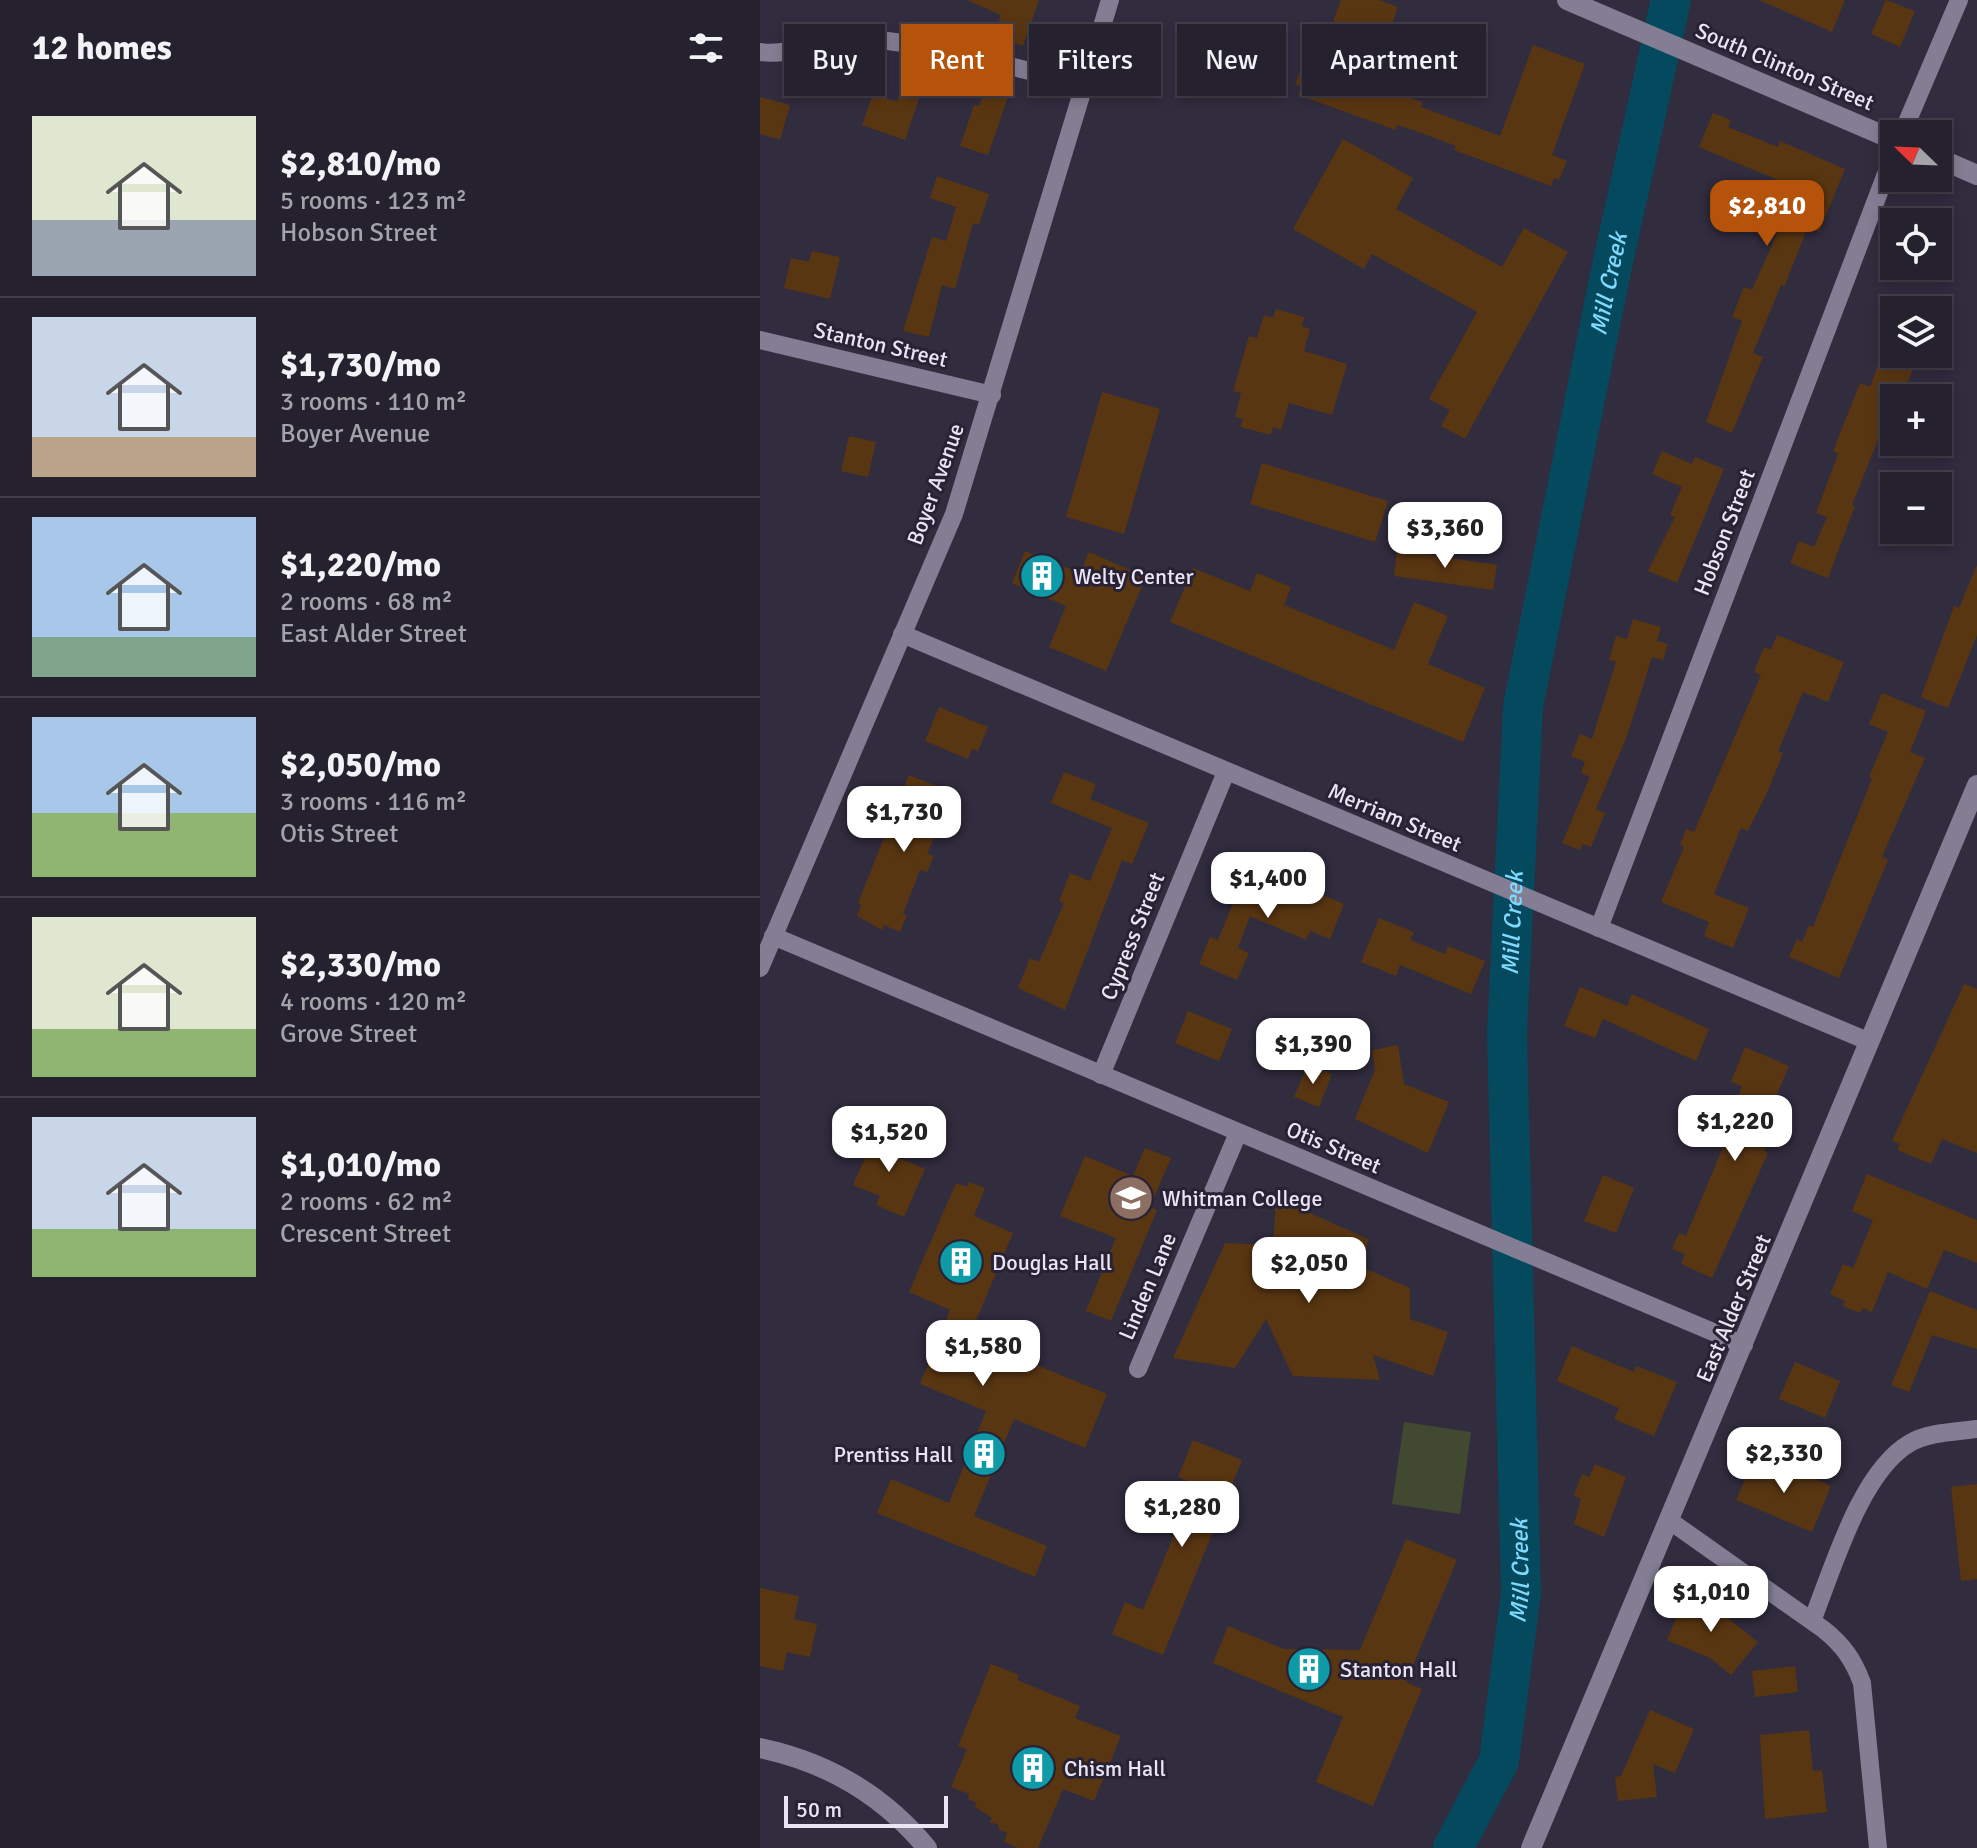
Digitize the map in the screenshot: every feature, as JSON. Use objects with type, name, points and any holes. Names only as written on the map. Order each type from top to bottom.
[{"type":"main road","name":"South Clinton Street","points":[[1567,0],[1880,134]]},
{"type":"main road","points":[[1952,164],[1977,175]]},
{"type":"main road","name":"East Alder Street","points":[[1531,1848],[1977,785]]},
{"type":"main road","points":[[760,1748],[803,1760],[857,1785],[905,1824],[927,1848]]},
{"type":"street","name":"Boyer Avenue","points":[[1103,24],[1110,0]]},
{"type":"street","points":[[1908,120],[1959,0]]},
{"type":"street","points":[[760,52],[771,53],[823,41],[866,38],[1029,72]]},
{"type":"street","name":"Boyer Avenue","points":[[760,968],[954,514],[1081,96]]},
{"type":"street","name":"Hobson Street","points":[[1599,928],[1880,190]]},
{"type":"street","name":"Stanton Street","points":[[760,340],[992,395]]},
{"type":"street","name":"Merriam Street","points":[[902,634],[1870,1042]]},
{"type":"street","name":"Cypress Street","points":[[1101,1075],[1226,772]]},
{"type":"street","name":"Otis Street","points":[[773,936],[1744,1345]]},
{"type":"street","name":"Linden Lane","points":[[1138,1369],[1238,1133]]},
{"type":"street","points":[[1812,1621],[1862,1501],[1892,1456],[1912,1442],[1977,1429]]},
{"type":"street","points":[[1670,1521],[1843,1645],[1862,1683],[1878,1848]]},
{"type":"green space","points":[[1404,1422],[1471,1432],[1460,1514],[1392,1504]]},
{"type":"building","points":[[967,0],[1039,0],[1023,46],[1013,43],[1013,24],[998,24],[1001,15]]},
{"type":"building","points":[[1341,0],[1379,0],[1398,7],[1392,24],[1332,24]]},
{"type":"building","points":[[1759,0],[1845,0],[1832,32]]},
{"type":"building","points":[[1886,0],[1915,11],[1900,47],[1871,34]]},
{"type":"building","points":[[1533,45],[1585,64],[1552,155],[1567,161],[1559,180],[1554,178],[1551,186],[1454,150],[1456,146],[1413,130],[1397,125],[1396,130],[1298,95],[1301,86],[1295,84],[1302,66],[1302,96],[1403,96],[1423,102],[1421,107],[1500,136]]},
{"type":"building","points":[[901,89],[901,96],[920,96],[905,140],[862,125],[872,96],[897,102]]},
{"type":"building","points":[[982,96],[1008,96],[988,155],[960,146],[974,105],[979,106]]},
{"type":"building","points":[[760,97],[790,105],[780,140],[760,134]]},
{"type":"building","points":[[1713,113],[1731,120],[1728,127],[1778,147],[1780,141],[1845,169],[1819,232],[1808,227],[1784,287],[1781,285],[1753,353],[1763,357],[1732,433],[1706,422],[1742,321],[1732,317],[1744,287],[1752,290],[1797,188],[1699,147]]},
{"type":"building","points":[[1343,139],[1413,178],[1396,209],[1502,267],[1524,228],[1568,252],[1465,439],[1441,426],[1450,410],[1429,399],[1477,312],[1372,254],[1364,269],[1293,229]]},
{"type":"building","points":[[937,176],[989,194],[979,225],[973,223],[955,289],[942,285],[929,337],[903,331],[932,237],[946,241],[956,207],[930,198]]},
{"type":"building","points":[[812,251],[840,257],[830,299],[784,288],[791,258],[809,262]]},
{"type":"building","points":[[1276,309],[1304,317],[1302,326],[1310,329],[1304,351],[1347,364],[1332,415],[1289,403],[1281,430],[1273,427],[1271,435],[1240,427],[1243,419],[1235,417],[1241,393],[1233,391],[1249,336],[1257,338],[1264,315],[1273,318]]},
{"type":"building","points":[[1880,360],[1880,368],[1913,368],[1907,384],[1880,384],[1880,435],[1828,578],[1790,563],[1799,541],[1814,547],[1827,517],[1816,513],[1838,454],[1833,451],[1860,383],[1870,387]]},
{"type":"building","points":[[1102,392],[1160,409],[1124,534],[1066,517]]},
{"type":"building","points":[[849,436],[876,442],[868,477],[841,471]]},
{"type":"building","points":[[1662,451],[1692,464],[1695,457],[1724,469],[1677,583],[1648,571],[1675,517],[1670,515],[1682,487],[1652,474]]},
{"type":"building","points":[[1262,463],[1388,501],[1375,542],[1250,504]]},
{"type":"building","points":[[1397,550],[1497,565],[1493,590],[1394,576]]},
{"type":"building","points":[[1025,551],[1080,573],[1089,552],[1146,577],[1106,671],[1049,647],[1066,606],[1012,583]]},
{"type":"building","points":[[1977,565],[1977,635],[1948,708],[1921,697],[1954,606],[1959,608]]},
{"type":"building","points":[[1193,568],[1250,591],[1257,573],[1291,587],[1284,605],[1394,650],[1414,602],[1448,616],[1428,664],[1485,688],[1463,742],[1170,622]]},
{"type":"building","points":[[1633,619],[1661,627],[1657,641],[1668,644],[1663,660],[1652,657],[1627,736],[1596,809],[1605,813],[1591,847],[1583,844],[1580,850],[1562,843],[1590,777],[1581,773],[1585,762],[1571,756],[1580,734],[1592,739],[1616,662],[1609,660],[1616,636],[1627,639]]},
{"type":"building","points":[[1777,635],[1844,662],[1828,702],[1803,692],[1778,751],[1783,753],[1767,793],[1748,831],[1741,828],[1714,894],[1749,908],[1733,948],[1704,936],[1709,922],[1661,902],[1684,847],[1680,845],[1686,829],[1694,832],[1761,675],[1754,672],[1764,647],[1771,650]]},
{"type":"building","points":[[1882,693],[1926,711],[1910,752],[1925,758],[1882,857],[1888,860],[1839,978],[1789,957],[1797,939],[1802,942],[1809,925],[1813,927],[1872,779],[1869,777],[1888,732],[1869,724]]},
{"type":"building","points":[[939,707],[988,727],[978,751],[972,749],[968,759],[925,741]]},
{"type":"building","points":[[1064,772],[1096,784],[1090,799],[1149,823],[1132,864],[1122,860],[1065,1010],[1018,988],[1030,958],[1039,962],[1064,903],[1059,901],[1070,873],[1090,881],[1112,828],[1051,803]]},
{"type":"building","points":[[909,775],[954,793],[927,854],[934,856],[927,872],[920,870],[903,914],[907,915],[900,932],[884,925],[882,930],[857,916],[861,905],[858,903]]},
{"type":"building","points":[[1246,872],[1305,897],[1308,889],[1344,904],[1330,939],[1310,931],[1306,940],[1250,916],[1238,948],[1249,953],[1237,980],[1199,964],[1210,937],[1218,940]]},
{"type":"building","points":[[1379,918],[1414,932],[1410,940],[1445,954],[1448,946],[1485,961],[1471,994],[1400,965],[1396,976],[1361,962]]},
{"type":"building","points":[[1964,984],[1977,989],[1977,1153],[1942,1139],[1931,1164],[1897,1150],[1900,1144],[1892,1141]]},
{"type":"building","points":[[1580,987],[1627,1006],[1632,994],[1709,1029],[1696,1061],[1603,1019],[1595,1038],[1564,1026]]},
{"type":"building","points":[[1188,1011],[1232,1029],[1219,1061],[1175,1043]]},
{"type":"building","points":[[1337,1022],[1353,1041],[1334,1057],[1319,1038]]},
{"type":"building","points":[[1398,1045],[1404,1084],[1449,1102],[1428,1153],[1355,1119],[1375,1070],[1372,1050]]},
{"type":"building","points":[[1745,1047],[1789,1066],[1772,1106],[1781,1110],[1764,1151],[1768,1153],[1712,1278],[1681,1264],[1685,1254],[1672,1249],[1679,1233],[1686,1236],[1734,1121],[1729,1119],[1742,1086],[1731,1082]]},
{"type":"building","points":[[1308,1064],[1332,1074],[1319,1107],[1294,1097]]},
{"type":"building","points":[[878,1129],[907,1141],[899,1158],[925,1169],[904,1217],[876,1205],[880,1196],[853,1185]]},
{"type":"building","points":[[1145,1148],[1171,1158],[1150,1207],[1157,1210],[1111,1321],[1086,1311],[1116,1238],[1060,1216],[1085,1156],[1133,1176]]},
{"type":"building","points":[[1867,1174],[1977,1220],[1977,1263],[1944,1250],[1927,1289],[1888,1272],[1872,1312],[1863,1308],[1860,1313],[1843,1306],[1845,1301],[1830,1294],[1843,1264],[1853,1268],[1873,1220],[1852,1211]]},
{"type":"building","points":[[1603,1175],[1634,1188],[1616,1233],[1584,1221]]},
{"type":"building","name":"Prentiss Hall","points":[[969,1182],[985,1188],[974,1216],[1013,1233],[969,1337],[1107,1394],[1085,1448],[1014,1419],[974,1516],[1047,1546],[1035,1577],[877,1513],[891,1479],[949,1503],[986,1411],[920,1384],[950,1310],[909,1292],[956,1183],[967,1187]]},
{"type":"building","points":[[1276,1198],[1368,1239],[1364,1268],[1410,1288],[1410,1319],[1448,1332],[1433,1376],[1373,1355],[1380,1380],[1293,1376],[1266,1319],[1235,1368],[1173,1358],[1225,1243],[1273,1245]]},
{"type":"building","points":[[1930,1291],[1977,1310],[1977,1349],[1932,1335],[1909,1392],[1891,1385]]},
{"type":"building","points":[[1572,1346],[1634,1372],[1636,1366],[1677,1382],[1654,1436],[1614,1419],[1619,1408],[1557,1381]]},
{"type":"building","points":[[1795,1362],[1840,1381],[1825,1418],[1779,1399]]},
{"type":"building","points":[[1193,1440],[1242,1460],[1163,1655],[1112,1634],[1125,1602],[1143,1610],[1195,1484],[1178,1477]]},
{"type":"building","points":[[1754,1460],[1797,1479],[1800,1472],[1831,1486],[1812,1532],[1736,1500]]},
{"type":"building","points":[[1595,1464],[1626,1477],[1604,1537],[1574,1524],[1581,1499],[1574,1495],[1582,1474],[1589,1477]]},
{"type":"building","points":[[1977,1484],[1977,1579],[1961,1581],[1951,1487]]},
{"type":"building","name":"Stanton Hall","points":[[1406,1539],[1457,1560],[1406,1682],[1422,1689],[1373,1806],[1316,1782],[1343,1717],[1213,1663],[1228,1626],[1284,1649],[1360,1650]]},
{"type":"building","points":[[760,1588],[799,1596],[794,1619],[817,1624],[810,1657],[787,1652],[783,1671],[760,1666]]},
{"type":"building","points":[[1687,1592],[1717,1605],[1715,1608],[1758,1642],[1731,1675],[1710,1658],[1667,1640]]},
{"type":"building","name":"Chism Hall","points":[[991,1664],[1019,1675],[1017,1680],[1080,1706],[1075,1718],[1121,1736],[1094,1801],[1063,1789],[1038,1848],[1018,1848],[1004,1842],[1007,1833],[998,1829],[999,1825],[990,1822],[992,1818],[975,1807],[977,1803],[968,1799],[969,1794],[951,1787],[967,1749],[958,1746]]},
{"type":"building","points":[[1795,1666],[1798,1692],[1755,1697],[1752,1671]]},
{"type":"building","points":[[1650,1710],[1694,1729],[1675,1773],[1653,1764],[1657,1797],[1618,1801],[1615,1777],[1621,1776]]},
{"type":"building","points":[[1809,1730],[1813,1771],[1822,1770],[1827,1812],[1765,1819],[1760,1735]]},
{"type":"waterway","name":"Mill Creek","points":[[1453,1848],[1499,1761],[1521,1593],[1507,1033],[1523,707],[1610,275],[1671,0]]},
{"type":"place","name":"Welty Center","points":[[1042,576]]},
{"type":"place","name":"Whitman College","points":[[1131,1198]]},
{"type":"place","name":"Douglas Hall","points":[[961,1262]]},
{"type":"place","name":"Prentiss Hall","points":[[984,1454]]},
{"type":"place","name":"Stanton Hall","points":[[1309,1669]]},
{"type":"place","name":"Chism Hall","points":[[1033,1768]]}]
